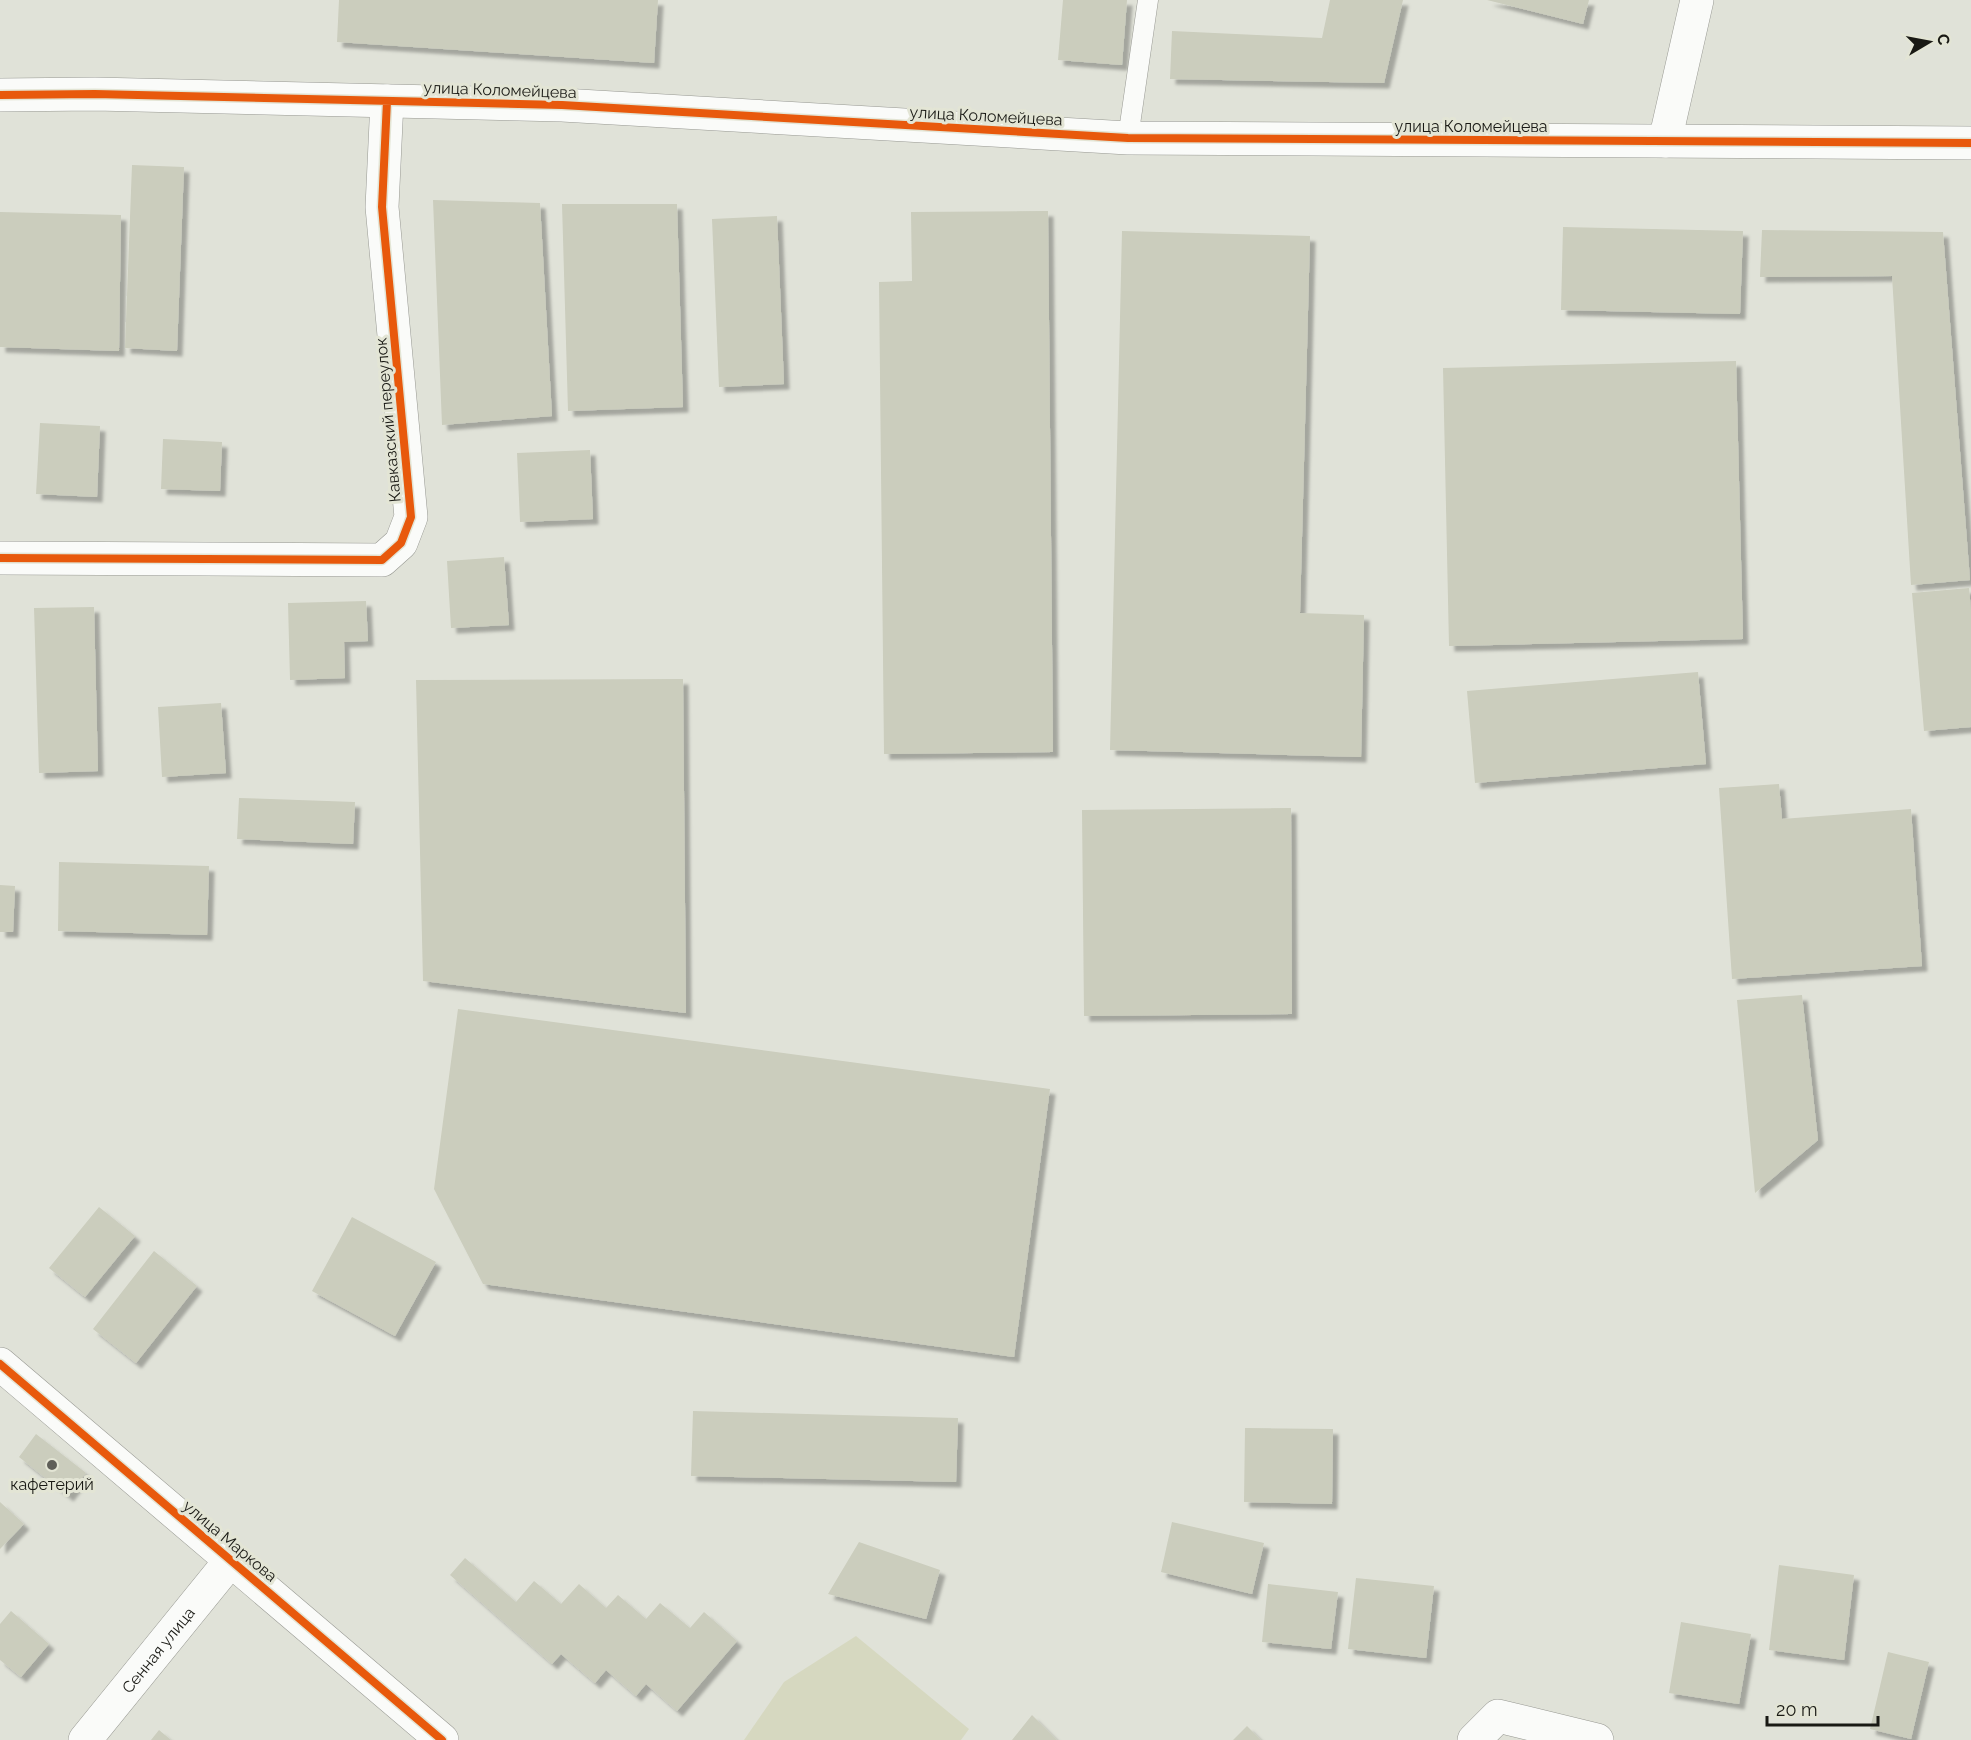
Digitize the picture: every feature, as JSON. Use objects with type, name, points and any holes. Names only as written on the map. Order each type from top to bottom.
[{"type":"street","points":[[1665,141],[1697,0]]},
{"type":"street","name":"улица Коломейцева","points":[[0,95],[95,94],[562,105],[1128,138],[1971,143]]},
{"type":"street","name":"Кавказский переулок","points":[[0,558],[382,560],[401,543],[411,517],[382,207],[387,101]]},
{"type":"street","name":"улица Маркова","points":[[0,1364],[442,1740]]},
{"type":"street","name":"Сенная улица","points":[[85,1740],[231,1560]]},
{"type":"street","points":[[1474,1740],[1498,1716],[1598,1740]]},
{"type":"lane","points":[[1128,138],[1148,0]]},
{"type":"green space","points":[[856,1636],[969,1729],[961,1740],[744,1740],[784,1682]]},
{"type":"building","points":[[339,0],[658,0],[654,63],[337,42]]},
{"type":"building","points":[[1063,0],[1127,0],[1122,65],[1058,60]]},
{"type":"building","points":[[1330,0],[1403,0],[1384,83],[1170,79],[1172,31],[1322,38]]},
{"type":"building","points":[[1487,0],[1589,0],[1583,24]]},
{"type":"building","points":[[132,165],[184,167],[177,351],[125,348]]},
{"type":"building","points":[[433,200],[540,203],[552,416],[442,425]]},
{"type":"building","points":[[562,204],[677,204],[683,407],[568,411]]},
{"type":"building","points":[[1048,211],[1053,752],[884,754],[879,282],[912,281],[911,212]]},
{"type":"building","points":[[0,212],[121,215],[119,351],[0,347]]},
{"type":"building","points":[[777,216],[784,384],[719,387],[712,219]]},
{"type":"building","points":[[1563,227],[1743,231],[1740,314],[1561,310]]},
{"type":"building","points":[[1762,230],[1943,232],[1970,580],[1911,585],[1892,276],[1760,277]]},
{"type":"building","points":[[1122,231],[1310,236],[1300,613],[1364,615],[1361,757],[1110,750]]},
{"type":"building","points":[[1736,361],[1743,639],[1449,646],[1443,368]]},
{"type":"building","points":[[40,423],[100,426],[97,497],[36,494]]},
{"type":"building","points":[[163,439],[222,442],[220,491],[161,489]]},
{"type":"building","points":[[590,450],[593,519],[520,522],[517,453]]},
{"type":"building","points":[[504,557],[509,625],[451,628],[447,561]]},
{"type":"building","points":[[1969,588],[1971,727],[1924,731],[1912,593]]},
{"type":"building","points":[[366,601],[368,641],[344,642],[345,678],[290,680],[288,603]]},
{"type":"building","points":[[94,607],[98,771],[39,773],[34,608]]},
{"type":"building","points":[[1698,672],[1706,764],[1475,783],[1467,691]]},
{"type":"building","points":[[683,679],[686,1013],[423,981],[416,680]]},
{"type":"building","points":[[221,703],[226,773],[162,777],[158,707]]},
{"type":"building","points":[[1779,784],[1782,819],[1911,809],[1922,966],[1732,979],[1719,788]]},
{"type":"building","points":[[239,798],[355,802],[353,844],[237,839]]},
{"type":"building","points":[[1291,808],[1292,1014],[1084,1016],[1082,810]]},
{"type":"building","points":[[59,862],[209,866],[207,935],[58,931]]},
{"type":"building","points":[[0,885],[15,886],[13,932],[0,932]]},
{"type":"building","points":[[1802,995],[1818,1140],[1755,1193],[1737,1000]]},
{"type":"building","points":[[458,1009],[1050,1089],[1014,1357],[483,1284],[434,1189]]},
{"type":"building","points":[[99,1207],[135,1236],[85,1297],[49,1268]]},
{"type":"building","points":[[352,1217],[436,1262],[395,1336],[312,1291]]},
{"type":"building","points":[[154,1251],[197,1286],[136,1363],[93,1329]]},
{"type":"building","points":[[693,1411],[958,1418],[956,1482],[691,1476]]},
{"type":"building","points":[[1245,1428],[1333,1429],[1332,1504],[1244,1502]]},
{"type":"building","name":"кафетерий","points":[[36,1434],[86,1473],[68,1496],[19,1457]]},
{"type":"building","points":[[0,1502],[24,1524],[0,1549]]},
{"type":"building","points":[[1172,1522],[1264,1543],[1252,1594],[1161,1572]]},
{"type":"building","points":[[859,1542],[940,1570],[926,1619],[828,1594]]},
{"type":"building","points":[[465,1558],[516,1602],[534,1581],[561,1604],[579,1584],[606,1608],[618,1595],[646,1619],[660,1603],[690,1628],[704,1612],[737,1641],[677,1711],[646,1684],[636,1696],[606,1670],[595,1683],[561,1654],[552,1664],[450,1575]]},
{"type":"building","points":[[1779,1565],[1854,1575],[1844,1660],[1769,1650]]},
{"type":"building","points":[[1356,1578],[1434,1586],[1426,1658],[1348,1649]]},
{"type":"building","points":[[1268,1584],[1338,1592],[1331,1649],[1262,1642]]},
{"type":"building","points":[[11,1611],[49,1644],[21,1677],[0,1660],[0,1624]]},
{"type":"building","points":[[1681,1622],[1751,1634],[1739,1704],[1669,1693]]},
{"type":"building","points":[[1888,1652],[1929,1662],[1911,1739],[1870,1729]]},
{"type":"building","points":[[1032,1715],[1057,1740],[1012,1740]]},
{"type":"building","points":[[1247,1726],[1261,1740],[1233,1740]]},
{"type":"building","points":[[159,1730],[171,1740],[151,1740]]},
{"type":"cycle path","points":[[0,95],[95,94],[562,105],[1128,138],[1971,143]]},
{"type":"cycle path","points":[[0,558],[382,560],[401,543],[411,517],[382,207],[387,101]]},
{"type":"cycle path","points":[[0,1364],[442,1740]]},
{"type":"place","name":"кафетерий","points":[[52,1465]]}]
